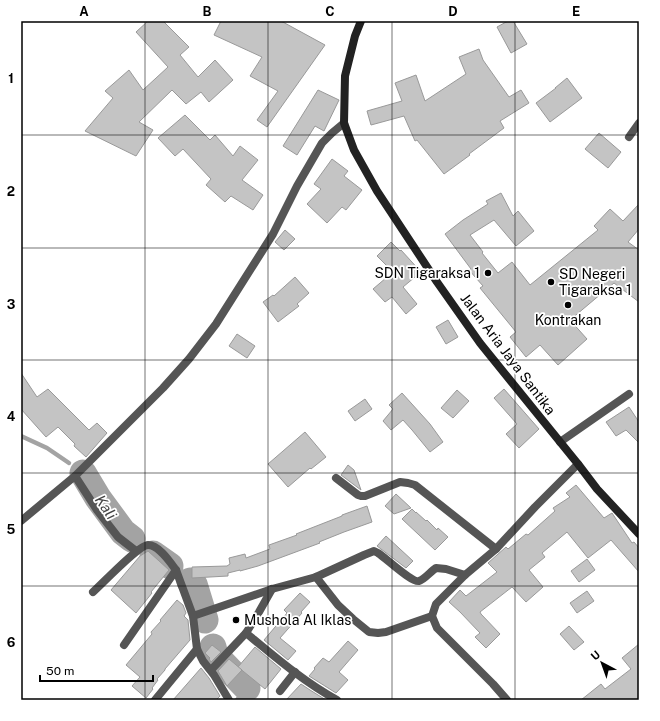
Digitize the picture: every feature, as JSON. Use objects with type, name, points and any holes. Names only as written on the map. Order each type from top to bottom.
[{"type":"street","name":"Jalan Aria Jaya Santika","points":[[361,21],[355,36],[345,76],[344,123],[354,150],[377,191],[437,282],[480,343],[597,489],[639,534]]},
{"type":"street","points":[[21,521],[75,476],[163,388],[194,353],[216,324],[273,234],[296,186],[322,144],[344,123]]},
{"type":"street","points":[[629,138],[639,123]]},
{"type":"street","points":[[560,442],[628,394]]},
{"type":"street","points":[[507,700],[437,628],[432,616],[436,604],[464,575],[496,549],[578,464]]},
{"type":"street","points":[[75,476],[97,510],[118,537],[136,551]]},
{"type":"street","points":[[336,478],[361,496],[365,496],[400,482],[408,482],[415,485],[496,549]]},
{"type":"street","points":[[93,592],[136,551],[148,545],[163,553],[176,570],[193,616],[197,649],[203,661],[211,670],[229,700]]},
{"type":"street","points":[[193,616],[272,589],[316,577],[364,555],[374,552],[378,553],[414,581],[418,582],[436,568],[446,569],[464,575]]},
{"type":"street","points":[[124,645],[176,570]]},
{"type":"street","points":[[316,577],[338,605],[369,632],[386,632],[432,616]]},
{"type":"street","points":[[211,670],[246,633],[272,589]]},
{"type":"street","points":[[246,633],[295,672],[337,700]]},
{"type":"street","points":[[155,700],[197,649]]},
{"type":"street","points":[[280,691],[295,672]]},
{"type":"building","points":[[148,21],[163,21],[189,47],[180,55],[198,77],[215,60],[233,80],[209,102],[201,92],[186,104],[172,90],[139,122],[153,130],[136,156],[85,131],[113,98],[105,91],[129,70],[143,90],[168,67],[136,32]]},
{"type":"building","points":[[221,21],[281,21],[325,45],[267,127],[257,120],[278,91],[250,76],[262,57],[214,35]]},
{"type":"building","points":[[508,21],[513,21],[527,44],[511,53],[497,27]]},
{"type":"building","points":[[479,49],[483,60],[509,97],[521,90],[529,103],[500,121],[504,128],[444,174],[417,140],[415,141],[404,116],[371,125],[367,111],[402,101],[395,83],[416,75],[425,101],[466,74],[459,57]]},
{"type":"building","points":[[567,78],[582,98],[550,122],[536,103]]},
{"type":"building","points":[[318,90],[339,100],[324,131],[315,126],[297,155],[283,146]]},
{"type":"building","points":[[185,115],[210,140],[215,135],[233,156],[240,146],[258,160],[242,180],[263,195],[253,210],[231,196],[225,202],[206,185],[211,179],[183,149],[175,156],[158,138]]},
{"type":"building","points":[[599,133],[621,152],[608,168],[585,149]]},
{"type":"building","points":[[332,159],[348,171],[344,176],[362,190],[346,210],[342,207],[327,223],[307,204],[321,189],[314,184]]},
{"type":"building","points":[[501,193],[513,216],[518,211],[534,231],[516,246],[494,220],[470,235],[498,273],[512,262],[530,285],[598,230],[594,226],[610,209],[623,221],[639,204],[639,229],[628,242],[639,250],[639,302],[614,283],[570,320],[587,339],[558,365],[540,345],[526,357],[510,337],[516,332],[480,288],[483,286],[469,270],[471,269],[445,234],[488,204],[486,201]]},
{"type":"building","points":[[285,230],[295,239],[284,250],[275,242]]},
{"type":"building","points":[[391,242],[400,251],[401,250],[421,272],[403,287],[417,304],[406,314],[392,297],[385,302],[373,289],[393,272],[377,256]]},
{"type":"building","points":[[295,277],[309,293],[297,304],[299,306],[278,322],[263,302],[273,295],[274,296]]},
{"type":"building","points":[[448,320],[458,337],[446,344],[436,327]]},
{"type":"building","points":[[237,334],[255,346],[247,358],[229,346]]},
{"type":"building","points":[[21,373],[37,397],[48,389],[89,430],[97,423],[107,433],[86,457],[74,446],[75,444],[58,427],[46,437],[21,409]]},
{"type":"building","points":[[504,389],[539,429],[519,448],[506,434],[517,424],[494,398]]},
{"type":"building","points":[[457,390],[469,401],[453,418],[441,408]]},
{"type":"building","points":[[402,393],[430,424],[443,442],[430,452],[403,420],[391,430],[383,421],[393,409],[389,405]]},
{"type":"building","points":[[365,399],[372,409],[355,421],[348,411]]},
{"type":"building","points":[[629,407],[639,422],[639,443],[626,430],[616,436],[606,422]]},
{"type":"building","points":[[305,432],[326,457],[311,469],[310,468],[288,487],[268,464]]},
{"type":"building","points":[[348,465],[354,470],[361,490],[341,475]]},
{"type":"building","points":[[576,485],[604,518],[612,513],[632,543],[634,542],[639,548],[639,572],[611,540],[588,558],[567,532],[542,553],[545,557],[529,570],[543,587],[526,602],[512,587],[480,612],[500,634],[486,648],[475,637],[480,633],[449,602],[460,590],[466,596],[497,572],[488,563],[506,547],[508,549],[526,534],[528,535],[555,511],[553,508],[570,497],[566,493]]},
{"type":"building","points":[[396,494],[411,508],[394,514],[385,506]]},
{"type":"building","points":[[367,506],[372,522],[258,566],[228,573],[228,576],[192,578],[192,567],[227,566],[230,564],[229,558],[245,554],[246,558],[270,549],[269,545]]},
{"type":"building","points":[[412,509],[426,521],[427,520],[437,530],[438,528],[448,537],[435,550],[402,519]]},
{"type":"building","points":[[386,536],[413,561],[406,568],[377,546]]},
{"type":"building","points":[[148,551],[169,570],[136,613],[111,590],[140,556]]},
{"type":"building","points":[[587,559],[595,570],[579,582],[571,571]]},
{"type":"building","points":[[587,591],[594,601],[577,613],[570,603]]},
{"type":"building","points":[[300,593],[310,602],[280,638],[296,651],[288,660],[264,640],[287,613],[284,610]]},
{"type":"building","points":[[177,600],[183,605],[186,613],[184,616],[188,620],[190,640],[157,679],[158,680],[152,688],[153,689],[146,698],[132,686],[140,677],[126,665],[152,634],[151,632]]},
{"type":"building","points":[[569,626],[584,642],[574,650],[560,634]]},
{"type":"building","points":[[348,641],[358,650],[339,672],[348,680],[336,693],[309,676],[323,658],[329,662]]},
{"type":"building","points":[[639,644],[639,700],[581,700],[601,684],[605,689],[631,669],[622,658]]},
{"type":"building","points":[[212,645],[221,652],[211,662],[209,659],[210,658],[205,653]]},
{"type":"building","points":[[255,647],[281,669],[265,689],[238,667]]},
{"type":"building","points":[[229,659],[242,670],[227,686],[218,671]]},
{"type":"building","points":[[201,668],[220,696],[216,700],[173,700]]},
{"type":"building","points":[[301,684],[310,690],[326,700],[286,700]]},
{"type":"waterway","points":[[21,436],[47,448],[69,463]]},
{"type":"waterway","name":"Kali","points":[[83,473],[98,498],[123,532],[132,539]]},
{"type":"waterway","name":"Kali","points":[[153,554],[170,566]]},
{"type":"waterway","name":"Kali","points":[[190,581],[194,584],[205,620]]},
{"type":"waterway","name":"Kali","points":[[213,647],[215,655],[247,688]]},
{"type":"waterway","points":[[237,700],[247,688]]},
{"type":"place","name":"SDN Tigaraksa 1","points":[[488,273]]},
{"type":"place","name":"SD Negeri Tigaraksa 1","points":[[551,282]]},
{"type":"place","name":"Kontrakan","points":[[568,305]]},
{"type":"place","name":"Mushola Al Iklas","points":[[236,620]]}]
